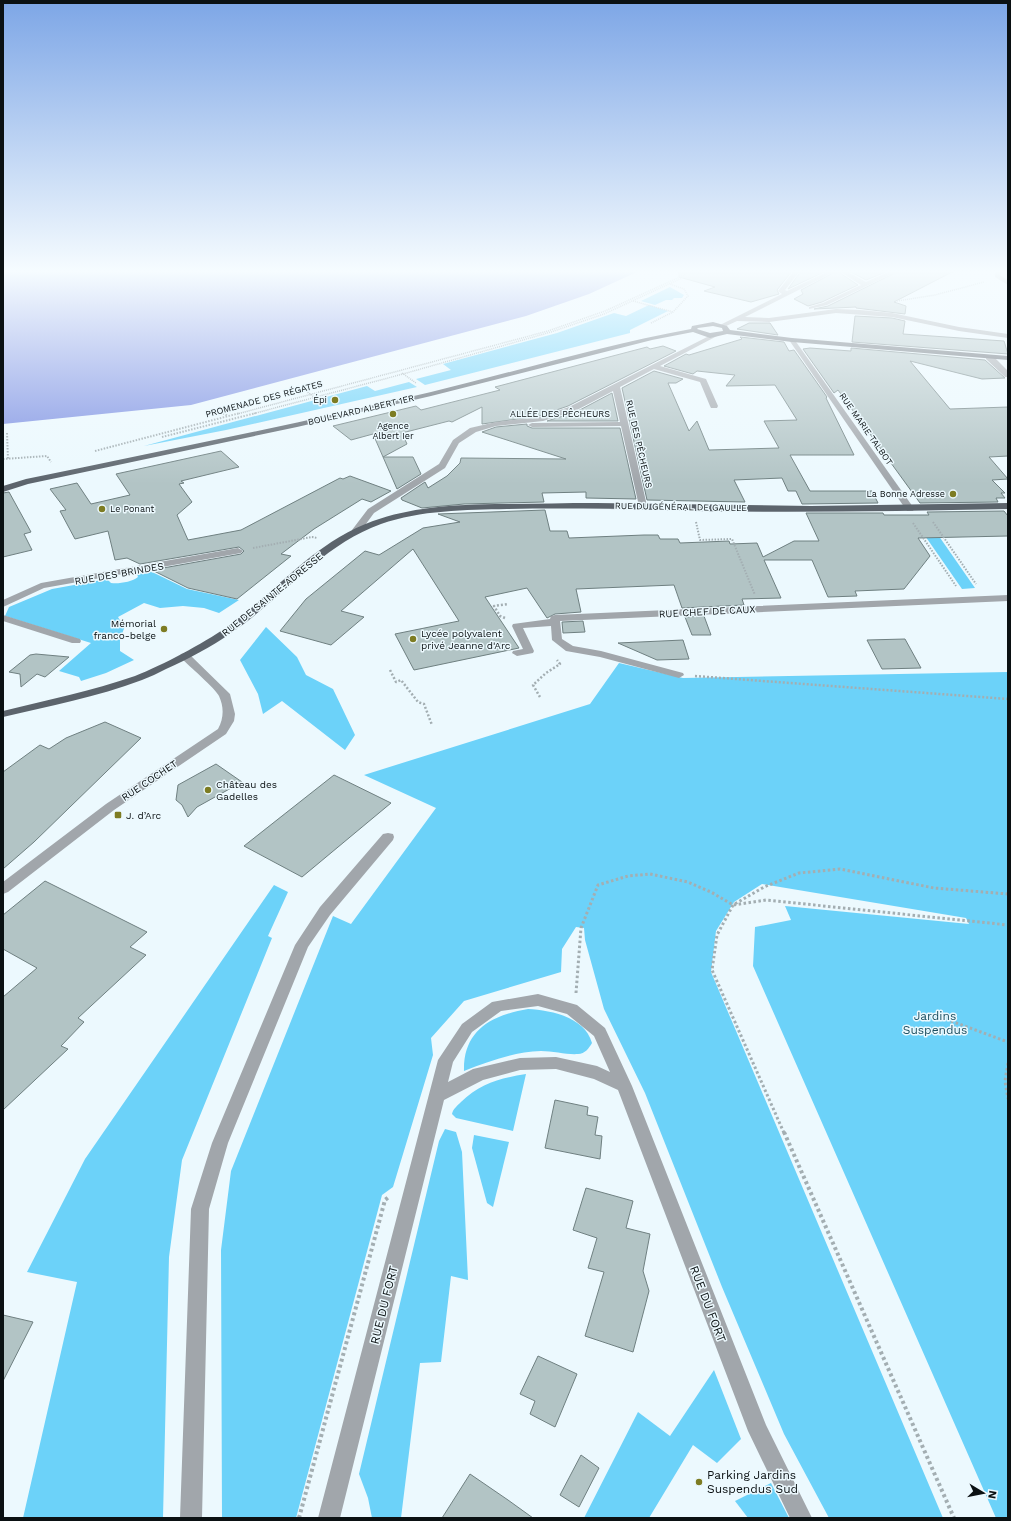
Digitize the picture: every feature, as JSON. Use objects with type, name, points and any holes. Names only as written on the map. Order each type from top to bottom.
[{"type":"main road","name":"BOULEVARD ALBERT 1ER","points":[[3,485],[26,482],[304,423],[439,392],[636,342]]},
{"type":"main road","points":[[815,342],[1008,358]]},
{"type":"main road","name":"BOULEVARD ALBERT 1ER","points":[[3,489],[26,482]]},
{"type":"main road","name":"RUE DU GÉNÉRAL DE GAULLE","points":[[357,530],[396,516],[444,509],[536,506],[910,508],[1008,506]]},
{"type":"main road","name":"RUE DE SAINTE-ADRESSE","points":[[3,714],[132,680],[185,656],[230,629],[317,557],[357,530]]},
{"type":"street","points":[[357,530],[371,512],[442,466],[456,442],[473,430],[496,424],[540,419],[572,409],[702,342]]},
{"type":"street","name":"RUE MARIE TALBOT","points":[[793,342],[910,508]]},
{"type":"street","points":[[989,357],[1008,375]]},
{"type":"street","points":[[652,368],[683,379]]},
{"type":"street","points":[[652,368],[703,380],[714,406]]},
{"type":"street","name":"RUE DES PÊCHEURS","points":[[616,386],[643,506]]},
{"type":"street","name":"ALLÉE DES PÊCHEURS","points":[[496,424],[624,424]]},
{"type":"street","name":"RUE DES BRINDES","points":[[3,604],[41,586],[238,551]]},
{"type":"street","name":"RUE CHEF DE CAUX","points":[[555,622],[555,618],[1008,598]]},
{"type":"street","points":[[3,618],[76,641]]},
{"type":"street","points":[[516,653],[529,651],[515,623],[555,622],[557,640],[570,649],[601,654],[679,675]]},
{"type":"street","name":"RUE COCHET","points":[[3,889],[110,807],[222,731],[228,721],[229,714],[224,694],[185,656]]},
{"type":"street","points":[[191,1518],[200,1209],[220,1143],[302,945],[325,911],[388,837]]},
{"type":"street","name":"RUE DU FORT","points":[[333,1517],[446,1060],[467,1028],[497,1006],[538,1000],[572,1009],[600,1032],[624,1086],[758,1432],[801,1518]]},
{"type":"street","points":[[437,1096],[479,1074],[520,1064],[556,1063],[597,1073],[624,1086]]},
{"type":"path","name":"PROMENADE DES RÉGATES","points":[[89,452],[506,342]]},
{"type":"path","points":[[100,453],[403,374],[517,342]]},
{"type":"path","points":[[456,352],[465,356]]},
{"type":"path","points":[[382,371],[387,374]]},
{"type":"path","points":[[398,371],[414,382]]},
{"type":"path","points":[[306,391],[314,397]]},
{"type":"path","points":[[222,412],[231,419]]},
{"type":"path","points":[[6,433],[8,459]]},
{"type":"path","points":[[3,459],[47,456],[51,462]]},
{"type":"path","points":[[694,508],[700,540],[732,539],[760,608]]},
{"type":"path","points":[[932,521],[980,590]]},
{"type":"path","points":[[912,522],[958,590]]},
{"type":"path","points":[[264,546],[312,537]]},
{"type":"path","points":[[500,616],[494,606],[508,604]]},
{"type":"path","points":[[540,697],[533,685],[546,672],[560,664],[555,658]]},
{"type":"path","points":[[390,670],[396,682],[401,680],[418,702],[424,704],[432,724]]},
{"type":"path","points":[[679,675],[1008,699]]},
{"type":"path","points":[[954,1518],[712,970],[716,935],[733,905],[764,887],[799,873],[840,869],[934,888],[1008,894]]},
{"type":"path","points":[[576,992],[581,928],[598,885],[636,874],[675,878],[716,893],[733,905],[766,900],[1008,925]]},
{"type":"path","points":[[951,1020],[1008,1042]]},
{"type":"path","points":[[1008,1063],[1006,1067],[1004,1089],[1008,1100]]},
{"type":"green space","points":[[524,342],[595,342],[425,385],[416,379],[451,370],[443,364]]},
{"type":"green space","points":[[409,382],[417,387],[226,430],[144,446],[367,386],[375,391]]},
{"type":"green space","points":[[927,519],[975,588],[962,589],[914,520]]},
{"type":"green space","points":[[150,571],[187,589],[239,600],[219,613],[204,608],[183,606],[160,608],[144,603],[118,617],[125,626],[120,639],[120,651],[134,660],[106,673],[81,681],[79,677],[59,671],[91,643],[5,616],[9,607],[52,589],[107,579],[111,583],[125,582],[138,577],[137,574]]},
{"type":"green space","points":[[266,627],[297,657],[306,675],[333,689],[355,735],[345,750],[282,701],[263,714],[258,694],[240,660]]},
{"type":"green space","name":"Jardins Suspendus","points":[[619,663],[683,678],[1008,672],[1008,1518],[996,1518],[753,966],[755,927],[791,920],[785,906],[969,924],[966,918],[762,884],[734,902],[716,931],[711,972],[943,1518],[829,1518],[784,1434],[722,1287],[645,1093],[604,1009],[585,940],[584,928],[576,927],[562,949],[561,972],[464,1001],[431,1038],[433,1055],[393,1187],[382,1195],[296,1518],[222,1518],[221,1250],[231,1171],[333,916],[351,924],[436,808],[364,775],[590,704]]},
{"type":"green space","points":[[274,885],[288,892],[268,936],[272,938],[182,1160],[169,1257],[163,1518],[23,1518],[77,1282],[27,1272],[85,1159]]},
{"type":"green space","points":[[528,1009],[556,1013],[574,1021],[588,1034],[592,1043],[590,1047],[580,1054],[541,1051],[521,1053],[464,1071],[465,1057],[469,1045],[474,1035],[482,1027],[503,1015]]},
{"type":"green space","points":[[526,1074],[513,1131],[456,1118],[452,1114],[455,1108],[468,1096],[483,1086],[508,1077]]},
{"type":"green space","points":[[445,1129],[456,1132],[462,1152],[468,1280],[451,1276],[441,1362],[420,1363],[401,1518],[372,1518],[368,1498],[359,1474],[439,1141]]},
{"type":"green space","points":[[474,1135],[509,1142],[493,1207],[487,1203],[472,1148]]},
{"type":"green space","points":[[714,1370],[741,1439],[717,1463],[693,1445],[649,1518],[584,1518],[638,1412],[670,1436]]},
{"type":"green space","points":[[771,1483],[789,1518],[748,1518],[735,1501]]},
{"type":"shaded area","points":[[3,342],[428,342],[191,405],[3,424]]},
{"type":"building","points":[[732,342],[784,342],[789,351],[794,350],[827,397],[826,398],[854,455],[790,455],[810,491],[872,491],[878,503],[802,504],[796,491],[788,491],[782,478],[734,480],[745,502],[647,500],[622,388],[654,371],[683,379],[676,383],[668,383],[689,431],[697,421],[709,450],[779,448],[764,421],[797,420],[775,385],[726,386],[735,375],[697,371],[693,374],[664,366],[686,354],[689,355]]},
{"type":"building","points":[[852,342],[1004,342],[1008,354]]},
{"type":"building","points":[[663,346],[676,351],[568,406],[539,416],[482,424],[482,407],[452,422],[449,421],[402,433],[407,444],[383,457],[373,434],[351,440],[333,426],[416,406],[421,410],[500,390],[495,387],[647,347],[650,349]]},
{"type":"building","points":[[810,348],[851,351],[851,348],[985,360],[1005,378],[982,379],[910,361],[950,409],[1008,407],[1008,456],[989,457],[1008,479],[992,480],[1005,493],[1001,493],[1005,498],[996,498],[998,502],[920,503],[838,390],[834,393],[803,349]]},
{"type":"building","points":[[612,393],[618,421],[547,421],[576,412]]},
{"type":"building","points":[[527,424],[527,426],[532,428],[620,428],[636,499],[586,498],[586,492],[542,493],[544,502],[464,504],[422,508],[402,500],[401,498],[425,482],[428,488],[447,476],[460,463],[461,458],[566,459],[482,432],[496,427]]},
{"type":"building","points":[[221,451],[239,467],[181,481],[184,483],[179,484],[192,502],[177,515],[188,540],[241,530],[340,478],[343,479],[350,476],[391,491],[371,502],[362,499],[314,529],[281,554],[291,556],[237,599],[188,588],[152,570],[241,554],[244,551],[239,547],[140,564],[127,558],[115,560],[108,531],[75,539],[60,511],[66,510],[50,489],[77,483],[91,504],[130,495],[116,474]]},
{"type":"building","points":[[383,457],[413,457],[421,474],[397,489]]},
{"type":"building","points":[[9,492],[31,532],[24,534],[32,550],[3,557],[3,493]]},
{"type":"building","points":[[545,510],[550,531],[567,531],[569,538],[658,535],[660,539],[678,539],[680,543],[729,541],[730,544],[757,543],[763,557],[794,541],[819,541],[806,513],[883,513],[884,515],[929,515],[927,512],[1004,511],[1008,516],[1008,536],[918,538],[930,556],[904,589],[855,591],[857,596],[828,597],[812,560],[764,560],[781,598],[742,599],[744,605],[682,608],[674,585],[576,589],[581,612],[555,614],[547,618],[527,588],[485,597],[519,648],[414,670],[395,634],[459,621],[413,549],[341,611],[364,617],[331,645],[280,631],[306,599],[365,551],[379,555],[423,528],[460,522],[438,514]]},
{"type":"building","points":[[704,616],[711,635],[692,635],[685,617]]},
{"type":"building","points":[[583,621],[585,632],[563,633],[562,622]]},
{"type":"building","points":[[905,639],[921,668],[882,669],[867,640]]},
{"type":"building","points":[[683,640],[689,659],[657,660],[618,643]]},
{"type":"building","points":[[36,654],[69,657],[45,677],[37,674],[21,687],[20,674],[9,672],[30,655]]},
{"type":"building","points":[[105,722],[141,738],[34,842],[3,869],[3,772],[40,745],[49,749],[66,738]]},
{"type":"building","name":"Château des Gadelles","points":[[216,764],[242,782],[197,807],[188,817],[182,805],[176,800],[178,785]]},
{"type":"building","points":[[334,775],[391,803],[302,877],[244,846]]},
{"type":"building","points":[[45,881],[147,932],[130,947],[146,955],[78,1018],[84,1022],[61,1046],[68,1049],[3,1110],[3,997],[37,968],[3,949],[3,915]]},
{"type":"building","points":[[555,1100],[588,1107],[587,1115],[598,1117],[595,1135],[602,1136],[600,1159],[545,1148]]},
{"type":"building","points":[[586,1188],[633,1201],[626,1228],[650,1234],[643,1271],[649,1291],[633,1352],[585,1336],[604,1272],[588,1268],[597,1238],[573,1230]]},
{"type":"building","points":[[3,1315],[33,1322],[3,1381]]},
{"type":"building","points":[[538,1356],[577,1374],[555,1427],[530,1414],[535,1401],[520,1394]]},
{"type":"building","points":[[581,1455],[599,1468],[579,1507],[560,1495]]},
{"type":"building","points":[[470,1474],[508,1500],[533,1518],[442,1518]]},
{"type":"place","name":"Épi","points":[[335,400]]},
{"type":"place","name":"Agence Albert Ier","points":[[393,414]]},
{"type":"place","name":"La Bonne Adresse","points":[[953,494]]},
{"type":"place","name":"Le Ponant","points":[[102,509]]},
{"type":"place","name":"Mémorial franco-belge","points":[[164,629]]},
{"type":"place","name":"Lycée polyvalent privé Jeanne d'Arc","points":[[413,639]]},
{"type":"place","name":"Château des Gadelles","points":[[208,790]]},
{"type":"place","name":"J. d’Arc","points":[[118,815]]},
{"type":"place","name":"Parking Jardins Suspendus Sud","points":[[699,1482]]}]
